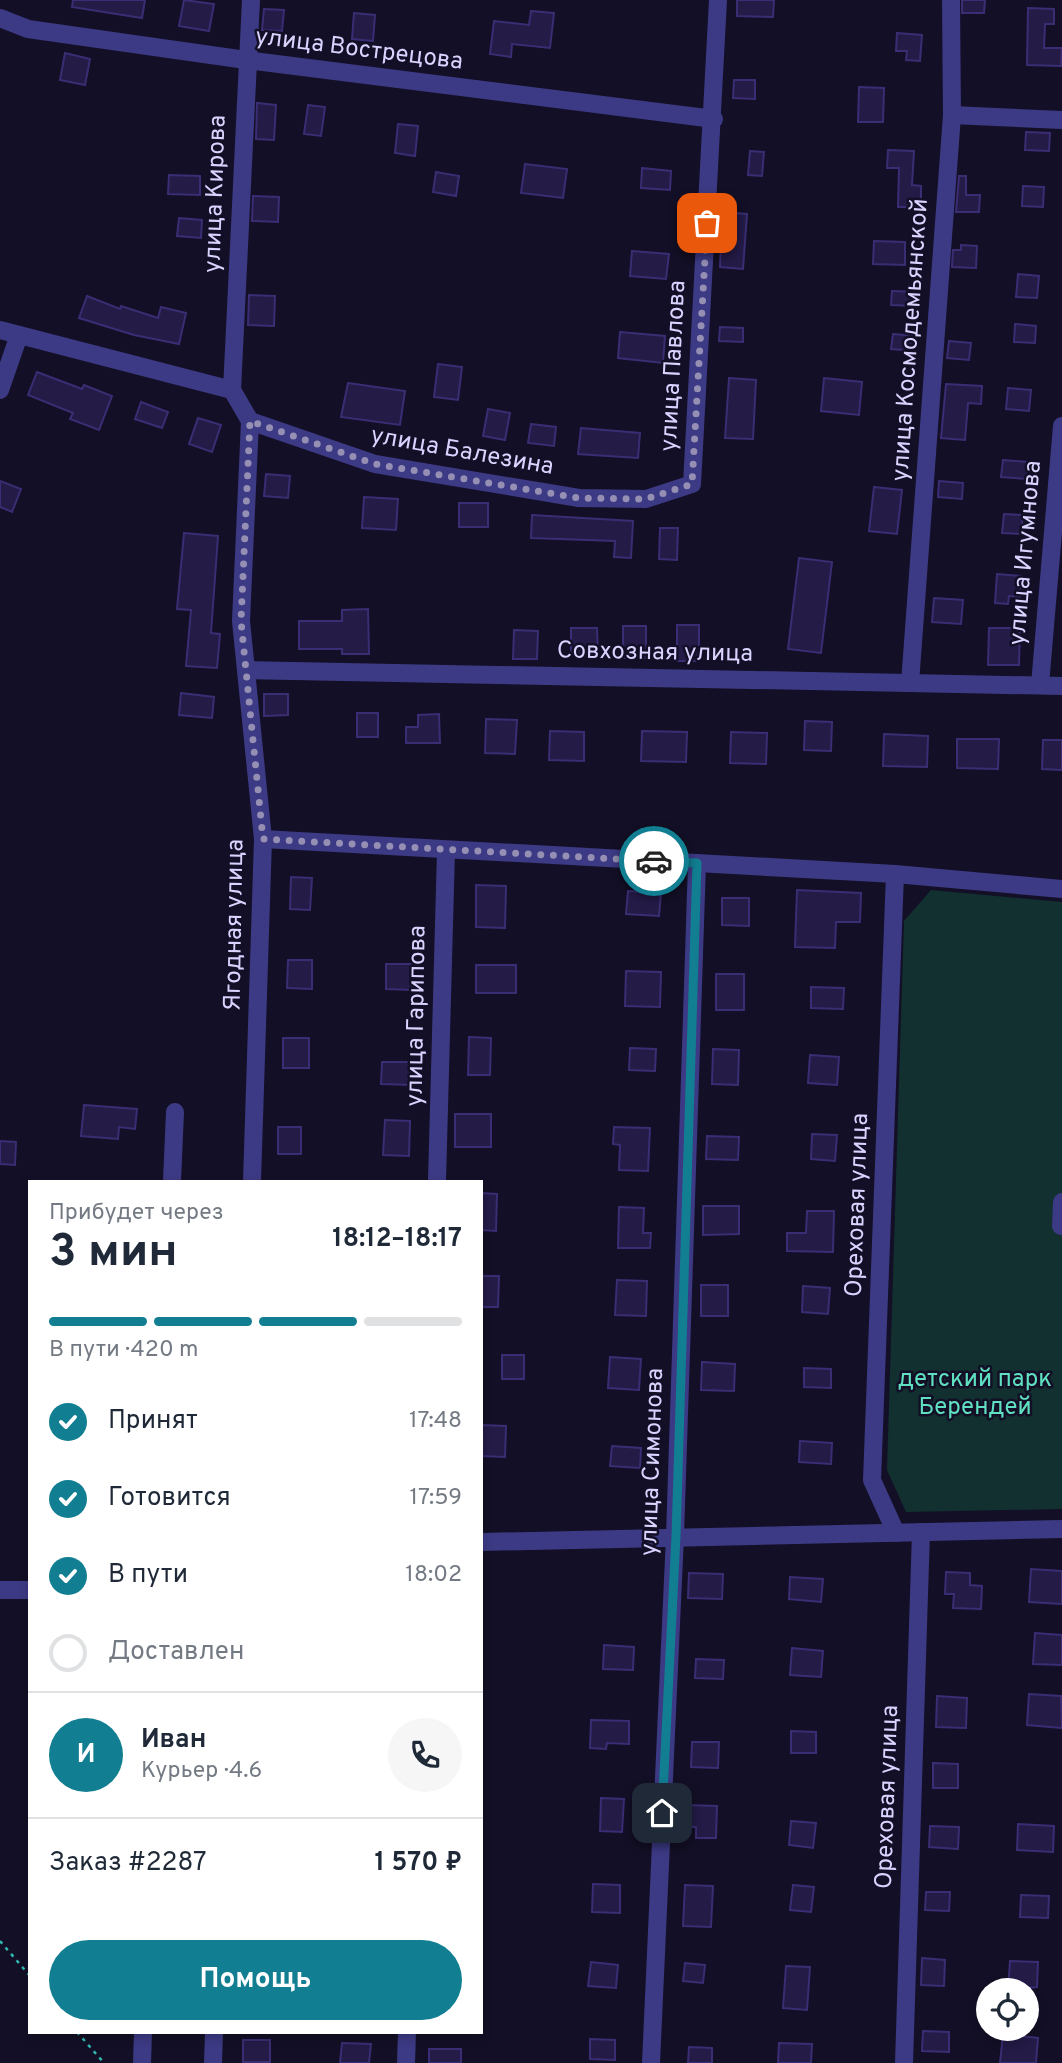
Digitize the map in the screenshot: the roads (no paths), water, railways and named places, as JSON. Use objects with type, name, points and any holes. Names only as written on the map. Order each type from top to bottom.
[{"type":"street","name":"улица Кирова","points":[[232,390],[251,0]]},
{"type":"street","name":"улица Павлова","points":[[692,484],[714,119],[718,0]]},
{"type":"street","name":"улица Космодемьянской","points":[[910,683],[952,115],[951,0]]},
{"type":"street","name":"улица Вострецова","points":[[0,18],[28,29],[246,60],[714,119]]},
{"type":"street","points":[[952,115],[1062,120]]},
{"type":"street","points":[[0,330],[232,390],[250,421],[241,621],[247,670]]},
{"type":"street","points":[[0,390],[19,335]]},
{"type":"street","name":"улица Балезина","points":[[250,421],[375,464],[579,498],[646,499],[692,484]]},
{"type":"street","name":"улица Игумнова","points":[[1040,685],[1062,426]]},
{"type":"street","name":"Совхозная улица","points":[[247,670],[1062,686]]},
{"type":"street","name":"Ягодная улица","points":[[247,670],[263,839],[252,1180]]},
{"type":"street","points":[[263,839],[895,874],[1062,889]]},
{"type":"street","name":"улица Гарипова","points":[[438,1180],[446,851]]},
{"type":"street","name":"улица Симонова","points":[[650,2063],[676,1536],[697,863]]},
{"type":"street","name":"Ореховая улица","points":[[895,874],[872,1480],[896,1533]]},
{"type":"street","points":[[172,1180],[175,1112]]},
{"type":"street","points":[[1061,1226],[1062,1202]]},
{"type":"street","points":[[483,1542],[1062,1530]]},
{"type":"street","name":"Ореховая улица","points":[[904,2063],[921,1532]]},
{"type":"street","points":[[0,1590],[28,1590]]},
{"type":"street","points":[[142,2063],[143,2034]]},
{"type":"street","points":[[213,2063],[214,2034]]},
{"type":"street","points":[[406,2063],[407,2034]]},
{"type":"park label","name":"детский парк Берендей","points":[[975,1394]]}]
